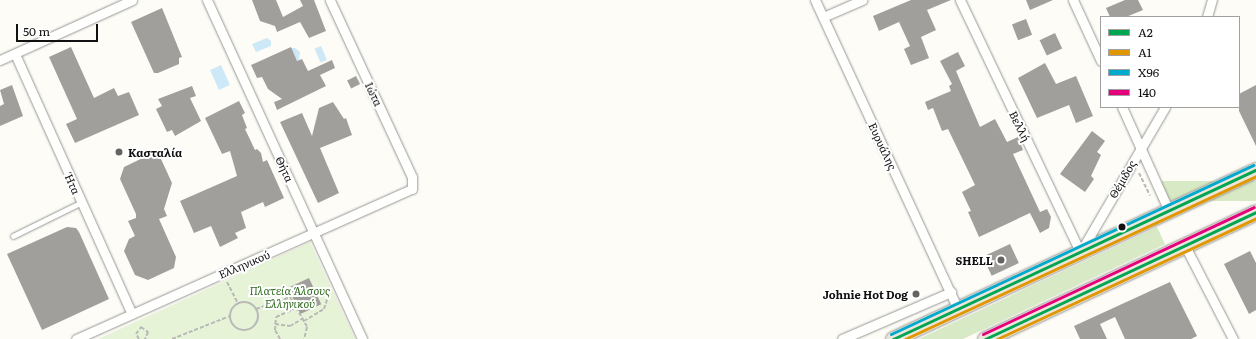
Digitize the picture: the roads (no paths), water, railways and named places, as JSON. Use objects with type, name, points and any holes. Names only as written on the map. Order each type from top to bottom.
[{"type":"highway","points":[[893,339],[1256,170]]},
{"type":"highway","points":[[984,339],[1256,212]]},
{"type":"street","points":[[0,60],[132,0]]},
{"type":"street","name":"Θήτα","points":[[207,0],[315,233],[362,339]]},
{"type":"street","name":"Ιώτα","points":[[330,0],[412,177],[412,189]]},
{"type":"street","name":"Ευρυάλης","points":[[815,0],[958,309]]},
{"type":"street","points":[[823,17],[862,0]]},
{"type":"street","name":"Βελλή","points":[[960,0],[1080,252]]},
{"type":"street","points":[[1073,0],[1097,44],[1100,57]]},
{"type":"street","points":[[1207,16],[1212,0]]},
{"type":"street","name":"Ήτα","points":[[15,54],[132,314]]},
{"type":"street","points":[[1122,108],[1169,211]]},
{"type":"street","name":"Θέμιδος","points":[[1080,252],[1131,162],[1164,108]]},
{"type":"street","name":"Ελληνικού","points":[[76,339],[412,189]]},
{"type":"street","points":[[1185,246],[1233,339]]},
{"type":"street","points":[[842,339],[950,292]]},
{"type":"lane","points":[[13,236],[82,202]]},
{"type":"water","points":[[267,38],[271,41],[271,46],[256,52],[252,44]]},
{"type":"water","points":[[321,46],[327,60],[320,63],[315,49]]},
{"type":"water","points":[[291,48],[295,48],[300,52],[299,60],[297,61]]},
{"type":"water","points":[[221,65],[230,85],[219,90],[210,70]]},
{"type":"place","name":"Κασταλία","points":[[119,152]]},
{"type":"place","name":"SHELL","points":[[1001,260]]},
{"type":"place","name":"Johnie Hot Dog","points":[[916,294]]},
{"type":"park label","name":"Πλατεία Άλσους Ελληνικού","points":[[290,297]]}]
